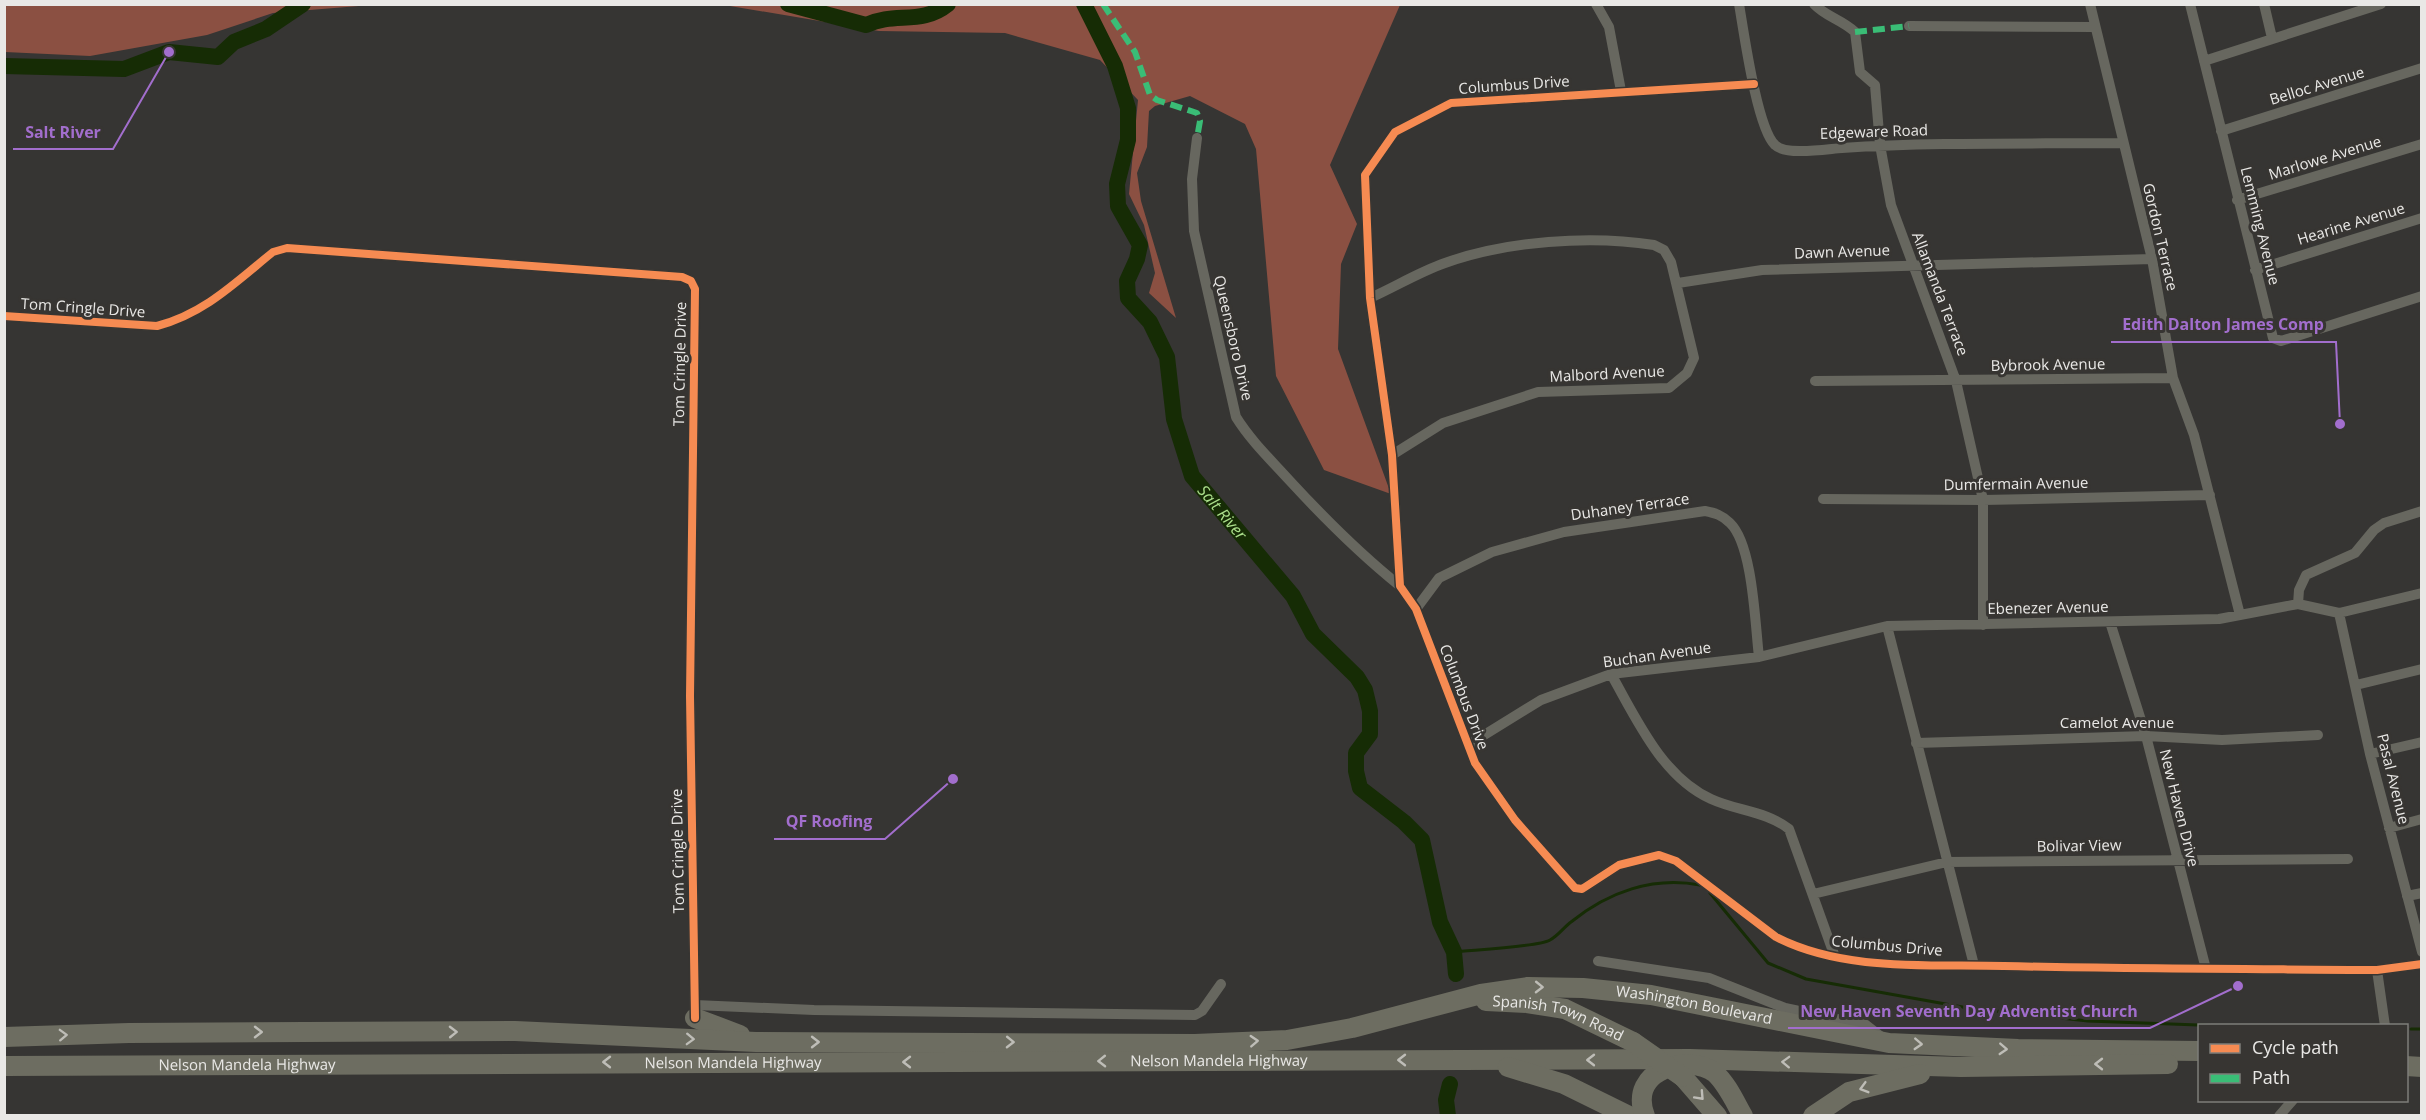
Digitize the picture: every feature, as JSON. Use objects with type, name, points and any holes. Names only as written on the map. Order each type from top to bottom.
[{"type":"highway","name":"Washington Boulevard","points":[[1441,1006],[1512,988],[1583,988],[1651,995],[1889,1043],[2018,1049],[2198,1051]]},
{"type":"highway","name":"Spanish Town Road","points":[[1441,1006],[1483,1001],[1527,1003],[1565,1009],[1633,1041],[1683,1077],[1717,1116]]},
{"type":"highway","name":"Nelson Mandela Highway","points":[[4,1037],[129,1033],[515,1031],[756,1041],[1195,1044],[1287,1040],[1352,1028],[1441,1006]]},
{"type":"highway","points":[[695,1012],[756,1041]]},
{"type":"highway","points":[[1460,1060],[1690,1059],[1961,1067],[2198,1064]]},
{"type":"highway","points":[[1460,1060],[1513,1067],[1564,1084],[1629,1116]]},
{"type":"highway","name":"Nelson Mandela Highway","points":[[4,1066],[1460,1060]]},
{"type":"highway","points":[[1645,1116],[1640,1102],[1644,1084],[1654,1074],[1677,1066],[1697,1066],[1714,1073],[1743,1116]]},
{"type":"highway","points":[[1813,1116],[1849,1092],[1890,1080],[1961,1067]]},
{"type":"street","points":[[1596,4],[1609,27],[1621,92]]},
{"type":"street","name":"Edgeware Road","points":[[1739,4],[1754,84],[1768,137],[1777,148],[1791,151],[1880,145],[2122,143]]},
{"type":"street","name":"Allamanda Terrace","points":[[1814,4],[1821,12],[1837,17],[1855,32],[1860,72],[1875,85],[1880,145],[1891,205],[1956,381],[1983,500],[1983,625]]},
{"type":"street","name":"Gordon Terrace","points":[[2090,4],[2152,259],[2173,378],[2194,435],[2240,615]]},
{"type":"street","name":"Lemming Avenue","points":[[2190,4],[2255,270],[2276,340],[2281,341],[2421,296]]},
{"type":"street","points":[[2264,4],[2272,38]]},
{"type":"street","points":[[2204,61],[2381,4]]},
{"type":"street","points":[[1909,26],[2096,27]]},
{"type":"street","name":"Belloc Avenue","points":[[2221,131],[2421,69]]},
{"type":"street","name":"Columbus Drive","points":[[1754,84],[1451,103],[1395,132],[1365,175],[1370,298],[1392,455],[1400,586],[1416,609],[1475,763],[1515,820],[1575,888],[1582,889],[1619,865],[1659,855],[1676,861],[1776,937],[1792,945],[1835,957],[1974,965],[2206,969],[2377,970],[2421,964]]},
{"type":"street","name":"Queensboro Drive","points":[[1197,138],[1192,179],[1194,231],[1236,417],[1247,434],[1315,508],[1366,559],[1400,586]]},
{"type":"street","name":"Marlowe Avenue","points":[[2238,200],[2421,144]]},
{"type":"street","name":"Hearine Avenue","points":[[2255,270],[2421,218]]},
{"type":"street","name":"Malbord Avenue","points":[[1370,298],[1444,263],[1485,251],[1568,242],[1654,245],[1664,250],[1671,262],[1678,283],[1694,358],[1679,382],[1669,388],[1538,392],[1443,423],[1392,455]]},
{"type":"street","name":"Tom Cringle Drive","points":[[4,316],[157,326],[180,320],[205,308],[273,252],[287,248],[682,276],[691,281],[695,289],[690,684],[695,1012]]},
{"type":"street","name":"Dawn Avenue","points":[[1678,283],[1762,270],[2152,259]]},
{"type":"street","name":"Bybrook Avenue","points":[[1815,381],[2173,378]]},
{"type":"street","name":"Dumfermain Avenue","points":[[1823,499],[1983,500],[2210,495]]},
{"type":"street","name":"Duhaney Terrace","points":[[1416,609],[1439,578],[1492,552],[1564,532],[1705,511],[1720,514],[1732,524],[1747,558],[1759,657]]},
{"type":"street","points":[[2298,604],[2301,581],[2306,576],[2355,553],[2374,530],[2384,523],[2421,511]]},
{"type":"street","points":[[2338,613],[2421,593]]},
{"type":"street","name":"Ebenezer Avenue","points":[[1759,657],[1887,626],[2219,619],[2298,604],[2338,613]]},
{"type":"street","name":"Pasal Avenue","points":[[2338,613],[2370,754],[2421,952]]},
{"type":"street","name":"New Haven Drive","points":[[2110,622],[2146,736],[2176,860],[2206,969]]},
{"type":"street","points":[[1887,626],[1974,965]]},
{"type":"street","name":"Buchan Avenue","points":[[1468,745],[1541,700],[1611,674],[1759,657]]},
{"type":"street","points":[[2356,685],[2421,669]]},
{"type":"street","points":[[1611,674],[1646,736],[1678,775],[1711,799],[1755,812],[1789,829],[1835,957]]},
{"type":"street","name":"Camelot Avenue","points":[[1916,743],[2146,736],[2222,741],[2318,735]]},
{"type":"street","points":[[2370,754],[2421,742]]},
{"type":"street","points":[[2389,828],[2421,819]]},
{"type":"street","name":"Bolivar View","points":[[1813,894],[1947,862],[2348,859]]},
{"type":"street","points":[[2407,896],[2421,893]]},
{"type":"street","points":[[1598,962],[1709,978],[1785,1008],[1866,1025],[1889,1043]]},
{"type":"street","points":[[2377,970],[2385,1024]]},
{"type":"street","points":[[695,1012],[814,1010],[1195,1016],[1202,1011],[1221,984]]},
{"type":"street","points":[[2279,1116],[2292,1102]]},
{"type":"shaded area","points":[[5,4],[371,5],[273,13],[207,35],[90,56],[5,52]]},
{"type":"shaded area","points":[[724,5],[1400,5],[1330,165],[1357,224],[1341,264],[1338,349],[1391,494],[1324,470],[1276,376],[1256,149],[1245,124],[1190,96],[1155,106],[1149,111],[1147,147],[1137,173],[1141,201],[1176,318],[1149,293],[1155,273],[1144,225],[1129,194],[1138,100],[1100,60],[1005,33],[879,31]]},
{"type":"waterway","name":"Salt River","points":[[4,66],[124,69],[169,52],[218,57],[234,42],[266,29],[303,4]]},
{"type":"waterway","name":"Salt River","points":[[788,4],[866,25],[887,19],[928,15],[948,4]]},
{"type":"waterway","name":"Salt River","points":[[1084,4],[1115,66],[1128,108],[1128,140],[1117,184],[1118,206],[1140,245],[1137,259],[1127,281],[1128,298],[1150,322],[1167,357],[1174,419],[1192,476],[1293,596],[1313,634],[1357,677],[1365,690],[1370,711],[1370,734],[1356,753],[1356,771],[1360,788],[1404,822],[1422,840],[1440,922],[1454,952],[1456,974]]},
{"type":"waterway","points":[[1454,952],[1543,942],[1553,938],[1568,924],[1600,902],[1632,889],[1665,883],[1700,885]]},
{"type":"waterway","points":[[1710,893],[1768,963],[1806,979],[1968,1008],[2088,1021],[2198,1025]]},
{"type":"waterway","points":[[2411,1029],[2422,1029]]},
{"type":"waterway","name":"Salt River","points":[[1448,1116],[1446,1100],[1450,1084]]},
{"type":"marked path","points":[[1103,4],[1135,52],[1150,95],[1157,100],[1197,113],[1200,121],[1197,138]]},
{"type":"marked path","points":[[1855,32],[1909,26]]},
{"type":"cycle path","points":[[1754,84],[1451,103],[1395,132],[1365,175],[1370,298],[1392,455],[1400,586],[1416,609],[1475,763],[1515,820],[1575,888],[1582,889],[1619,865],[1659,855],[1676,861],[1776,937],[1802,948],[1859,961],[1917,965],[2377,970],[2422,964]]},
{"type":"cycle path","points":[[4,316],[157,326],[190,314],[219,296],[273,252],[287,248],[682,277],[691,281],[695,289],[690,696],[695,1018]]},
{"type":"place","name":"Salt River","points":[[169,52]]},
{"type":"place","name":"Edith Dalton James Comp","points":[[2340,424]]},
{"type":"place","name":"QF Roofing","points":[[953,779]]},
{"type":"place","name":"New Haven Seventh Day Adventist Church","points":[[2238,986]]}]
